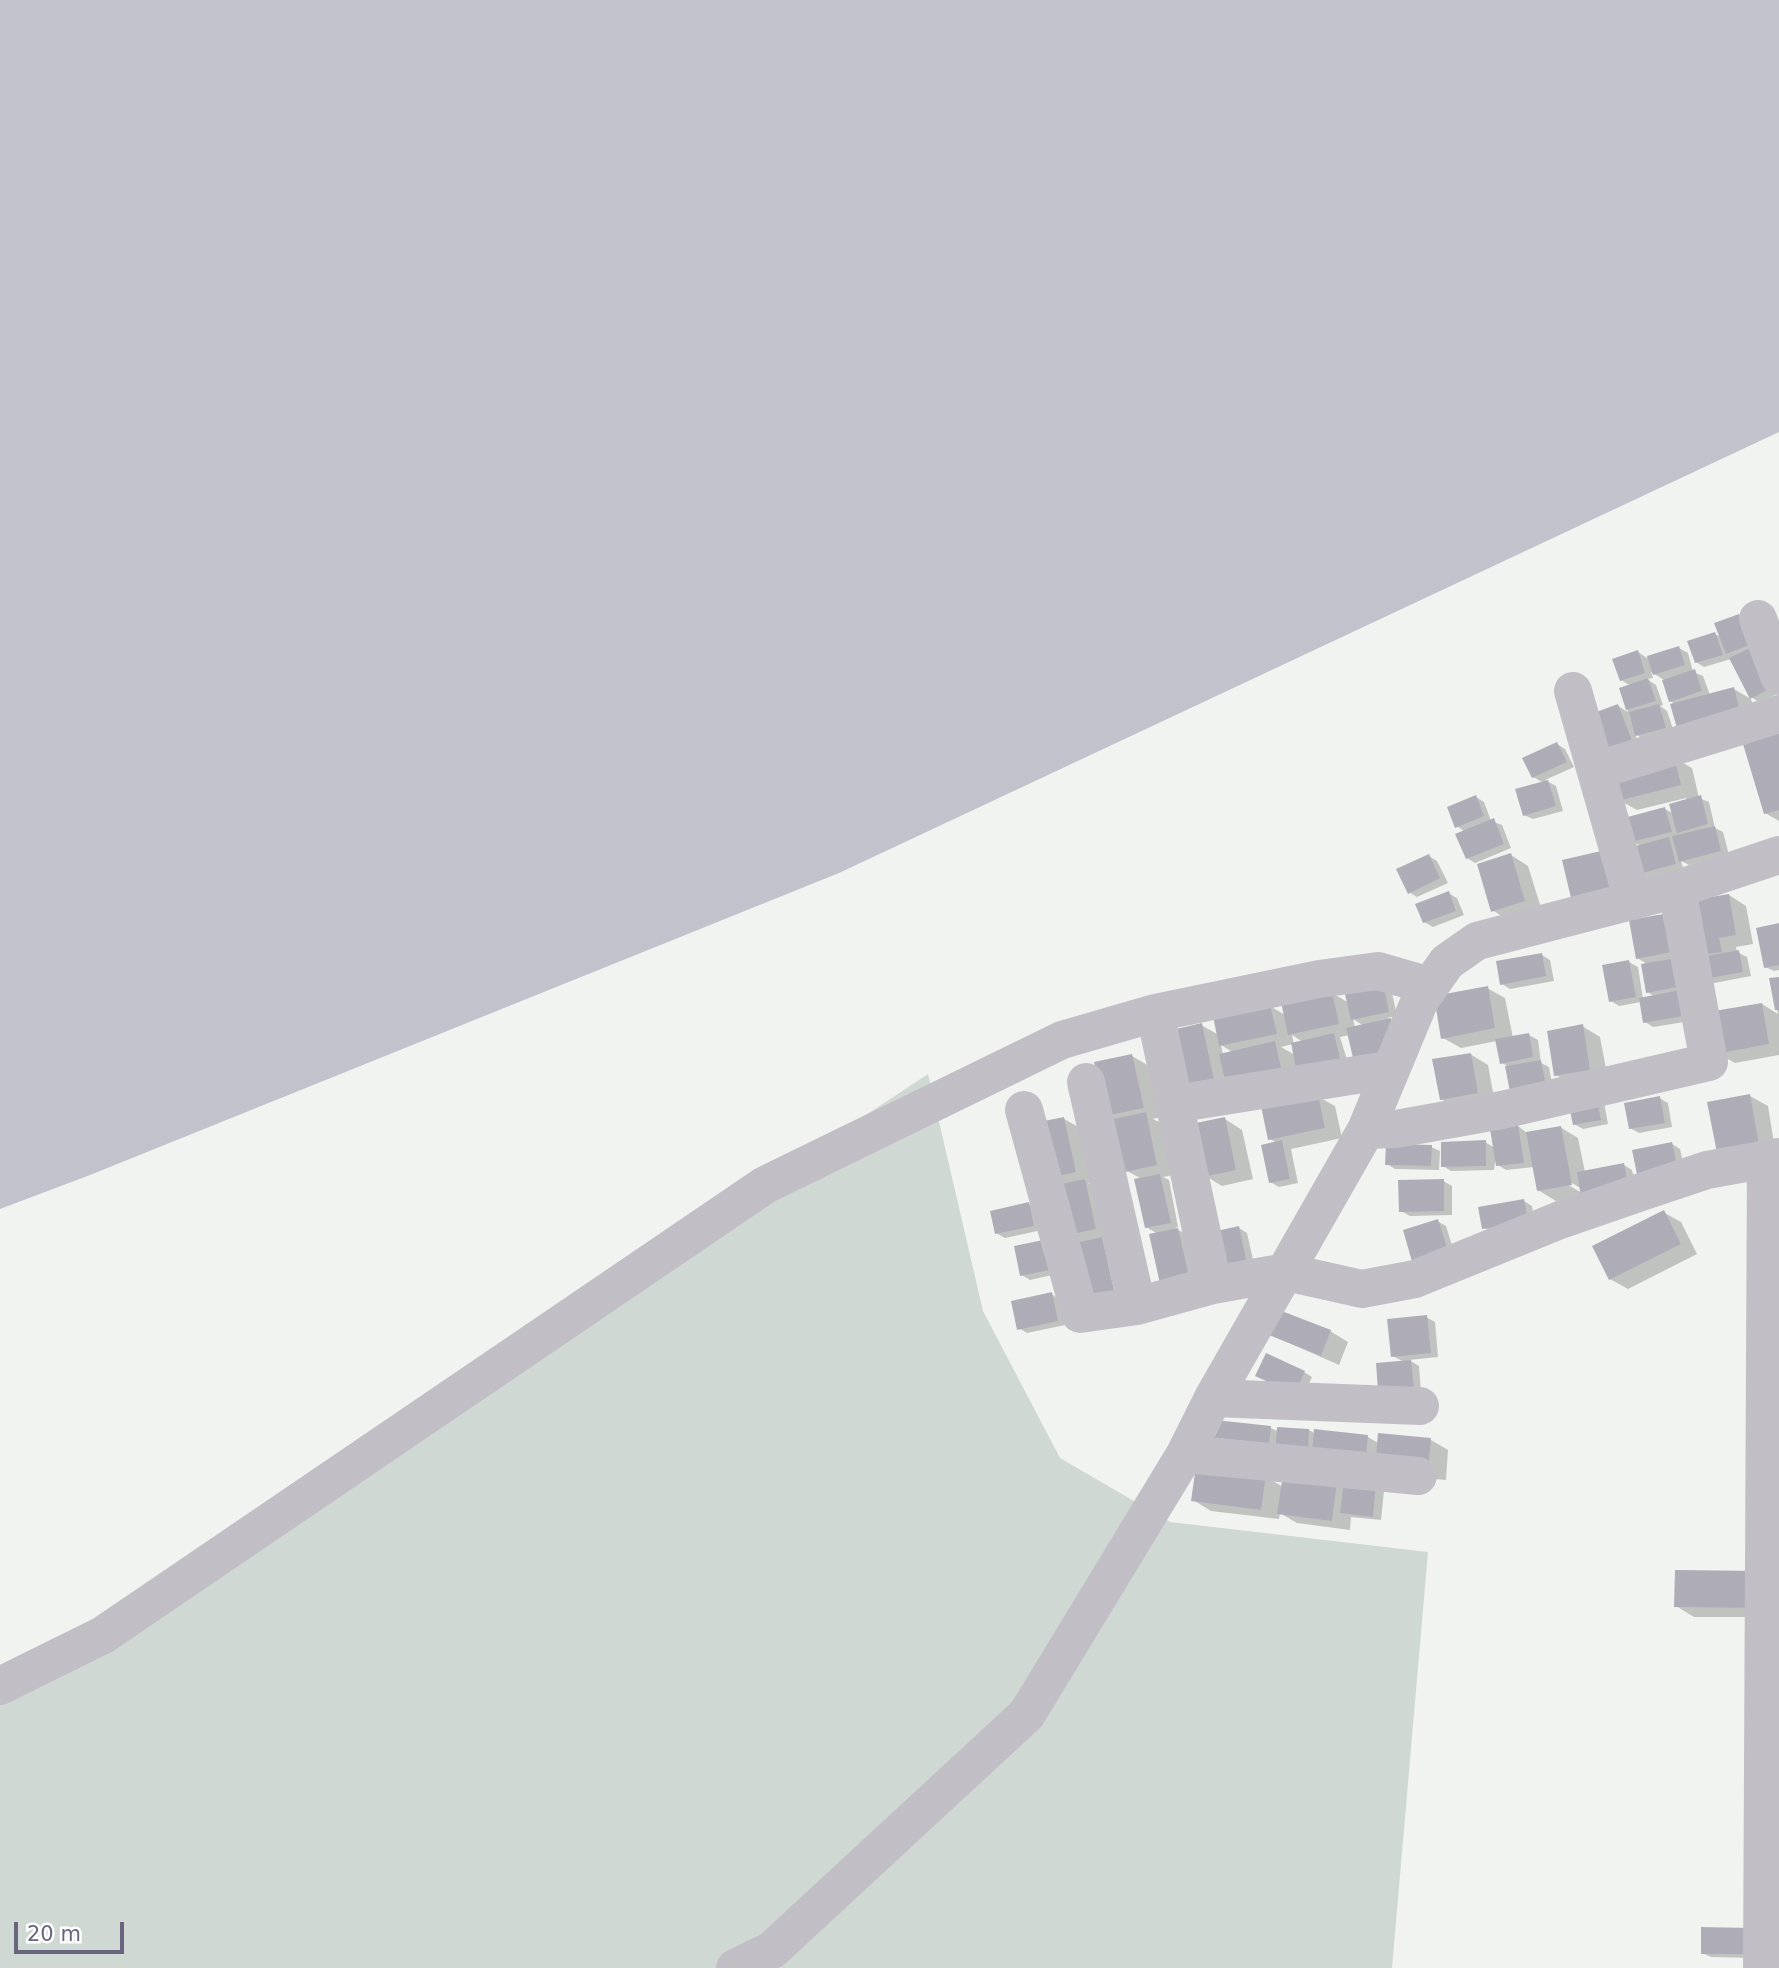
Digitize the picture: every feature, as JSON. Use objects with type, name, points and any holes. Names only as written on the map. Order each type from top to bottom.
[{"type":"street","points":[[1759,619],[1779,676]]},
{"type":"street","points":[[1573,691],[1598,770],[1633,901]]},
{"type":"street","points":[[1598,770],[1779,714]]},
{"type":"street","points":[[735,1968],[772,1950],[1027,1714],[1185,1454],[1213,1398],[1366,1130],[1388,1070],[1420,1000],[1447,962],[1478,941],[1677,889],[1779,855]]},
{"type":"street","points":[[1366,1130],[1396,1129],[1502,1110],[1709,1062],[1677,889]]},
{"type":"street","points":[[0,1686],[103,1635],[765,1185],[1062,1040],[1155,1013],[1319,979],[1378,971],[1430,986]]},
{"type":"street","points":[[1155,1013],[1213,1285]]},
{"type":"street","points":[[1174,1104],[1388,1070]]},
{"type":"street","points":[[1086,1082],[1137,1306]]},
{"type":"street","points":[[1024,1110],[1080,1314],[1137,1306],[1213,1285],[1286,1272],[1362,1289],[1415,1279],[1560,1220],[1644,1191],[1707,1170],[1773,1158],[1762,1968]]},
{"type":"street","points":[[1213,1398],[1420,1406]]},
{"type":"street","points":[[1185,1454],[1418,1476]]},
{"type":"shaded area","points":[[0,0],[1779,0],[1779,432],[839,873],[0,1209]]},
{"type":"shaded area","points":[[928,1074],[983,1311],[1060,1458],[1170,1522],[1428,1552],[1392,1968],[0,1968],[0,1687]]},
{"type":"building","points":[[1739,614],[1750,645],[1726,654],[1714,623]]},
{"type":"building","points":[[1715,632],[1723,655],[1695,663],[1687,641]]},
{"type":"building","points":[[1756,645],[1777,685],[1750,699],[1729,658]]},
{"type":"building","points":[[1679,646],[1685,665],[1653,675],[1647,656]]},
{"type":"building","points":[[1638,650],[1645,673],[1620,681],[1612,659]]},
{"type":"building","points":[[1695,669],[1702,691],[1669,702],[1662,680]]},
{"type":"building","points":[[1648,678],[1656,701],[1626,710],[1619,688]]},
{"type":"building","points":[[1734,687],[1740,711],[1677,728],[1670,704]]},
{"type":"building","points":[[1618,704],[1634,746],[1605,756],[1591,714]]},
{"type":"building","points":[[1659,704],[1666,728],[1635,736],[1629,712]]},
{"type":"building","points":[[1779,733],[1779,810],[1764,814],[1743,744]]},
{"type":"building","points":[[1557,742],[1567,762],[1532,778],[1522,758]]},
{"type":"building","points":[[1674,756],[1681,785],[1618,801],[1611,771]]},
{"type":"building","points":[[1548,780],[1556,806],[1523,816],[1515,789]]},
{"type":"building","points":[[1476,795],[1484,816],[1455,828],[1447,807]]},
{"type":"building","points":[[1701,795],[1708,824],[1677,833],[1669,804]]},
{"type":"building","points":[[1665,807],[1672,832],[1631,842],[1624,818]]},
{"type":"building","points":[[1494,818],[1504,844],[1466,859],[1455,834]]},
{"type":"building","points":[[1715,826],[1721,851],[1679,862],[1672,836]]},
{"type":"building","points":[[1669,837],[1676,864],[1639,874],[1632,847]]},
{"type":"building","points":[[1614,848],[1622,887],[1571,898],[1562,860]]},
{"type":"building","points":[[1511,853],[1525,901],[1491,912],[1477,864]]},
{"type":"building","points":[[1429,854],[1440,878],[1408,894],[1396,869]]},
{"type":"building","points":[[1449,891],[1456,911],[1423,923],[1415,904]]},
{"type":"building","points":[[1729,894],[1736,935],[1719,938],[1722,952],[1696,956],[1686,901]]},
{"type":"building","points":[[1675,912],[1682,950],[1636,959],[1629,920]]},
{"type":"building","points":[[1779,923],[1779,965],[1764,968],[1756,928]]},
{"type":"building","points":[[1739,950],[1743,972],[1699,980],[1695,958]]},
{"type":"building","points":[[1542,953],[1546,976],[1500,985],[1496,961]]},
{"type":"building","points":[[1682,957],[1688,985],[1646,993],[1641,964]]},
{"type":"building","points":[[1629,960],[1636,997],[1609,1002],[1602,965]]},
{"type":"building","points":[[1779,977],[1779,1010],[1775,1010],[1769,978]]},
{"type":"building","points":[[1383,982],[1389,1012],[1351,1020],[1344,990]]},
{"type":"building","points":[[1488,986],[1495,1028],[1441,1039],[1434,996]]},
{"type":"building","points":[[1685,989],[1689,1015],[1643,1023],[1639,998]]},
{"type":"building","points":[[1332,991],[1339,1024],[1288,1035],[1281,1002]]},
{"type":"building","points":[[1762,1003],[1769,1044],[1715,1054],[1708,1012]]},
{"type":"building","points":[[1270,1004],[1277,1034],[1219,1046],[1213,1016]]},
{"type":"building","points":[[1391,1018],[1397,1049],[1353,1058],[1346,1028]]},
{"type":"building","points":[[1202,1023],[1214,1080],[1184,1086],[1172,1030]]},
{"type":"building","points":[[1583,1024],[1590,1070],[1554,1076],[1547,1031]]},
{"type":"building","points":[[1334,1033],[1340,1059],[1296,1068],[1291,1043]]},
{"type":"building","points":[[1529,1033],[1533,1057],[1500,1064],[1495,1039]]},
{"type":"building","points":[[1275,1041],[1281,1068],[1225,1081],[1219,1054]]},
{"type":"building","points":[[1471,1053],[1478,1093],[1440,1100],[1432,1059]]},
{"type":"building","points":[[1132,1054],[1144,1108],[1105,1116],[1094,1062]]},
{"type":"building","points":[[1541,1060],[1546,1086],[1510,1092],[1505,1066]]},
{"type":"building","points":[[1318,1094],[1325,1128],[1268,1140],[1261,1106]]},
{"type":"building","points":[[1750,1094],[1759,1145],[1717,1153],[1707,1102]]},
{"type":"building","points":[[1596,1096],[1601,1120],[1573,1125],[1568,1101]]},
{"type":"building","points":[[1660,1096],[1665,1123],[1629,1129],[1624,1103]]},
{"type":"building","points":[[1146,1112],[1157,1165],[1125,1172],[1113,1119]]},
{"type":"building","points":[[1064,1117],[1076,1172],[1045,1179],[1034,1123]]},
{"type":"building","points":[[1225,1117],[1236,1170],[1203,1177],[1191,1124]]},
{"type":"building","points":[[1518,1125],[1524,1163],[1496,1166],[1490,1129]]},
{"type":"building","points":[[1561,1126],[1572,1185],[1537,1191],[1526,1132]]},
{"type":"building","points":[[1282,1140],[1290,1179],[1269,1183],[1261,1145]]},
{"type":"building","points":[[1486,1140],[1486,1166],[1441,1167],[1441,1142]]},
{"type":"building","points":[[1672,1142],[1678,1171],[1638,1179],[1632,1150]]},
{"type":"building","points":[[1386,1144],[1432,1145],[1431,1166],[1385,1165]]},
{"type":"building","points":[[1624,1163],[1629,1188],[1581,1197],[1577,1172]]},
{"type":"building","points":[[1160,1174],[1171,1223],[1145,1228],[1134,1179]]},
{"type":"building","points":[[1085,1179],[1096,1229],[1063,1236],[1052,1186]]},
{"type":"building","points":[[1444,1179],[1444,1211],[1399,1212],[1398,1180]]},
{"type":"building","points":[[1524,1199],[1528,1221],[1482,1229],[1478,1207]]},
{"type":"building","points":[[1029,1202],[1034,1226],[995,1234],[990,1211]]},
{"type":"building","points":[[1664,1210],[1681,1244],[1609,1280],[1592,1246]]},
{"type":"building","points":[[1438,1219],[1449,1254],[1413,1265],[1403,1230]]},
{"type":"building","points":[[1239,1226],[1248,1269],[1221,1275],[1212,1232]]},
{"type":"building","points":[[1178,1228],[1190,1281],[1161,1288],[1149,1234]]},
{"type":"building","points":[[1102,1237],[1115,1294],[1080,1302],[1067,1245]]},
{"type":"building","points":[[1053,1238],[1059,1268],[1020,1276],[1014,1246]]},
{"type":"building","points":[[1052,1292],[1058,1321],[1017,1330],[1011,1301]]},
{"type":"building","points":[[1279,1310],[1331,1330],[1321,1356],[1269,1335]]},
{"type":"building","points":[[1427,1315],[1431,1353],[1391,1357],[1387,1319]]},
{"type":"building","points":[[1266,1353],[1305,1371],[1295,1394],[1255,1376]]},
{"type":"building","points":[[1411,1360],[1414,1388],[1378,1391],[1376,1363]]},
{"type":"building","points":[[1215,1420],[1271,1426],[1268,1457],[1211,1451]]},
{"type":"building","points":[[1277,1427],[1309,1429],[1308,1457],[1275,1455]]},
{"type":"building","points":[[1314,1429],[1368,1435],[1365,1466],[1311,1461]]},
{"type":"building","points":[[1378,1433],[1431,1438],[1428,1471],[1375,1466]]},
{"type":"building","points":[[1196,1466],[1266,1475],[1261,1510],[1191,1501]]},
{"type":"building","points":[[1283,1474],[1337,1482],[1332,1521],[1277,1514]]},
{"type":"building","points":[[1344,1479],[1376,1483],[1373,1517],[1340,1513]]},
{"type":"building","points":[[1675,1570],[1762,1571],[1762,1608],[1674,1607]]},
{"type":"building","points":[[1701,1927],[1751,1928],[1750,1954],[1701,1954]]}]
